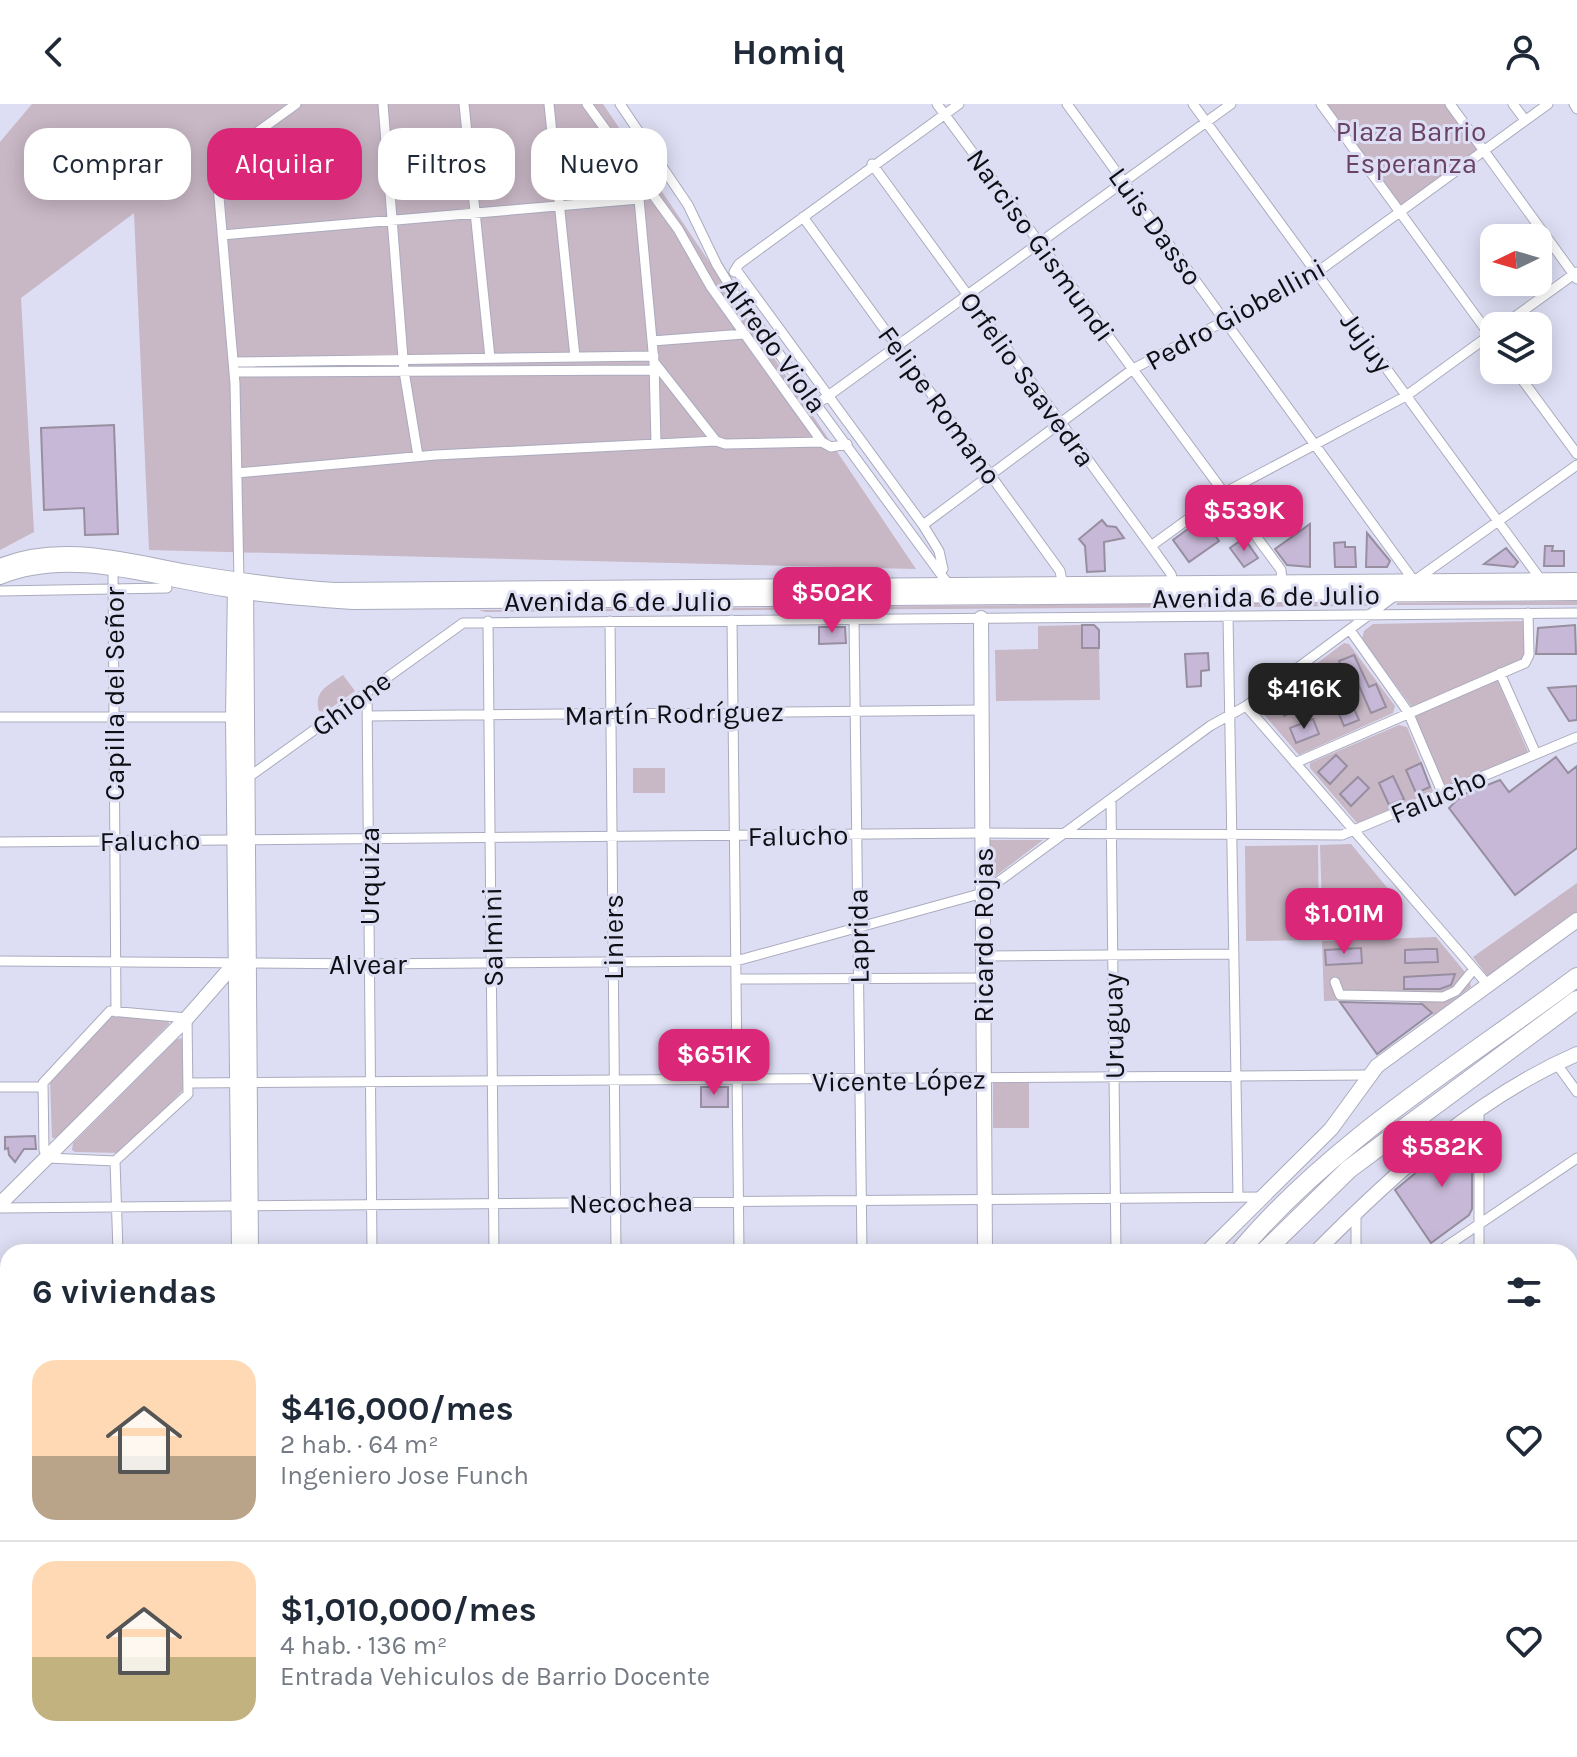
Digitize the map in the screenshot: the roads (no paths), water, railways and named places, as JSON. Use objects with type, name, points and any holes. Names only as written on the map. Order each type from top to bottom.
[{"type":"highway","points":[[1247,1244],[1313,1177],[1357,1139],[1577,977]]},
{"type":"highway","points":[[1272,1244],[1359,1161],[1577,1000]]},
{"type":"main road","name":"Avenida 6 de Julio","points":[[0,566],[38,555],[80,554],[240,585],[335,590],[947,579],[1063,591]]},
{"type":"main road","name":"Avenida 6 de Julio","points":[[0,577],[46,564],[113,569],[353,602],[952,599],[1063,591],[1176,590],[1577,593]]},
{"type":"main road","name":"Avenida 6 de Julio","points":[[1176,590],[1282,581],[1577,580]]},
{"type":"main road","points":[[240,585],[239,717],[234,788],[240,839],[242,964],[244,1206],[240,1244]]},
{"type":"main road","name":"Ricardo Rojas","points":[[982,618],[984,834]]},
{"type":"main road","name":"Ricardo Rojas","points":[[982,618],[987,1244]]},
{"type":"main road","points":[[239,717],[246,779],[240,839]]},
{"type":"main road","points":[[1215,1244],[1331,1129],[1368,1075],[1577,920]]},
{"type":"main road","name":"Ricardo Rojas","points":[[985,956],[986,1079]]},
{"type":"main road","points":[[0,1206],[242,964]]},
{"type":"main road","points":[[1324,1244],[1418,1155],[1556,1063],[1577,1054]]},
{"type":"main road","points":[[244,1206],[250,1244]]},
{"type":"street","points":[[240,585],[234,367],[216,162],[296,104]]},
{"type":"street","points":[[383,104],[404,371],[418,456]]},
{"type":"street","points":[[464,104],[490,358]]},
{"type":"street","points":[[549,104],[575,357]]},
{"type":"street","points":[[587,104],[605,128]]},
{"type":"street","name":"Alfredo Viola","points":[[620,104],[688,205],[725,279],[947,579]]},
{"type":"street","name":"Narciso Gismundi","points":[[937,104],[1281,570],[1282,581]]},
{"type":"street","points":[[725,279],[737,271],[739,264],[872,164],[959,104]]},
{"type":"street","name":"Luis Dasso","points":[[1067,104],[1414,581]]},
{"type":"street","name":"Jujuy","points":[[1193,104],[1541,580]]},
{"type":"street","points":[[817,404],[1231,104]]},
{"type":"street","points":[[1321,104],[1480,319]]},
{"type":"street","points":[[1450,104],[1576,275],[1522,312]]},
{"type":"street","points":[[1513,104],[1525,120]]},
{"type":"street","name":"Pedro Giobellini","points":[[923,525],[1133,369],[1316,273],[1548,104]]},
{"type":"street","name":"Orfelio Saavedra","points":[[872,164],[1151,546],[1176,590]]},
{"type":"street","points":[[222,235],[628,200]]},
{"type":"street","points":[[639,200],[652,341],[656,444]]},
{"type":"street","points":[[656,200],[744,334],[822,442],[831,447],[847,444]]},
{"type":"street","name":"Felipe Romano","points":[[803,217],[1060,571],[1063,591]]},
{"type":"street","name":"Alfredo Viola","points":[[737,271],[923,525],[939,551],[952,599]]},
{"type":"street","points":[[652,341],[744,334]]},
{"type":"street","points":[[1151,546],[1224,493],[1406,396],[1480,345]]},
{"type":"street","points":[[234,367],[403,359],[575,357],[653,363],[716,441]]},
{"type":"street","points":[[234,367],[404,371],[653,363]]},
{"type":"street","points":[[1525,384],[1577,454]]},
{"type":"street","points":[[237,473],[418,456],[716,441],[725,444],[822,442]]},
{"type":"street","points":[[984,891],[1210,726],[1246,706],[1577,465]]},
{"type":"street","name":"Capilla del Señor","points":[[113,569],[116,1012]]},
{"type":"street","points":[[0,591],[167,588]]},
{"type":"street","points":[[1295,763],[1528,659],[1528,613]]},
{"type":"street","points":[[488,621],[1577,613]]},
{"type":"street","points":[[1228,616],[1238,1197]]},
{"type":"street","name":"Laprida","points":[[854,619],[862,1244]]},
{"type":"street","points":[[732,620],[739,1244]]},
{"type":"street","name":"Ghione","points":[[234,788],[458,625],[488,621]]},
{"type":"street","name":"Salmini","points":[[488,621],[494,1244]]},
{"type":"street","name":"Liniers","points":[[610,621],[616,1244]]},
{"type":"street","points":[[1350,630],[1408,712],[1442,792]]},
{"type":"street","points":[[1500,673],[1536,754]]},
{"type":"street","name":"Urquiza","points":[[367,693],[372,1244]]},
{"type":"street","points":[[1246,706],[1488,985]]},
{"type":"street","name":"Martín Rodríguez","points":[[367,716],[982,710]]},
{"type":"street","points":[[0,717],[239,717]]},
{"type":"street","name":"Falucho","points":[[0,842],[984,834],[1342,835],[1577,737]]},
{"type":"street","name":"Uruguay","points":[[1111,799],[1116,1244]]},
{"type":"street","name":"Alvear","points":[[0,961],[369,964],[736,961],[984,891]]},
{"type":"street","points":[[985,956],[1234,954]]},
{"type":"street","points":[[1335,982],[1340,995],[1443,997],[1456,991],[1474,969]]},
{"type":"street","points":[[736,979],[983,978]]},
{"type":"street","points":[[116,1012],[187,1018],[188,1094],[115,1161],[47,1158],[44,1150],[43,1087],[46,1078],[107,1014],[116,1012]]},
{"type":"street","points":[[1556,1063],[1577,1092]]},
{"type":"street","name":"Vicente López","points":[[190,1083],[1368,1075]]},
{"type":"street","points":[[0,1087],[43,1087]]},
{"type":"street","points":[[1479,1112],[1482,1125],[1479,1244]]},
{"type":"street","points":[[1450,1244],[1577,1158]]},
{"type":"street","points":[[115,1161],[118,1244]]},
{"type":"street","name":"Necochea","points":[[0,1206],[117,1208],[1262,1197]]},
{"type":"street","points":[[1356,1211],[1356,1244]]},
{"type":"street","points":[[0,1731],[0,1757]]},
{"type":"park label","name":"Plaza Barrio Esperanza","points":[[1411,147]]}]
